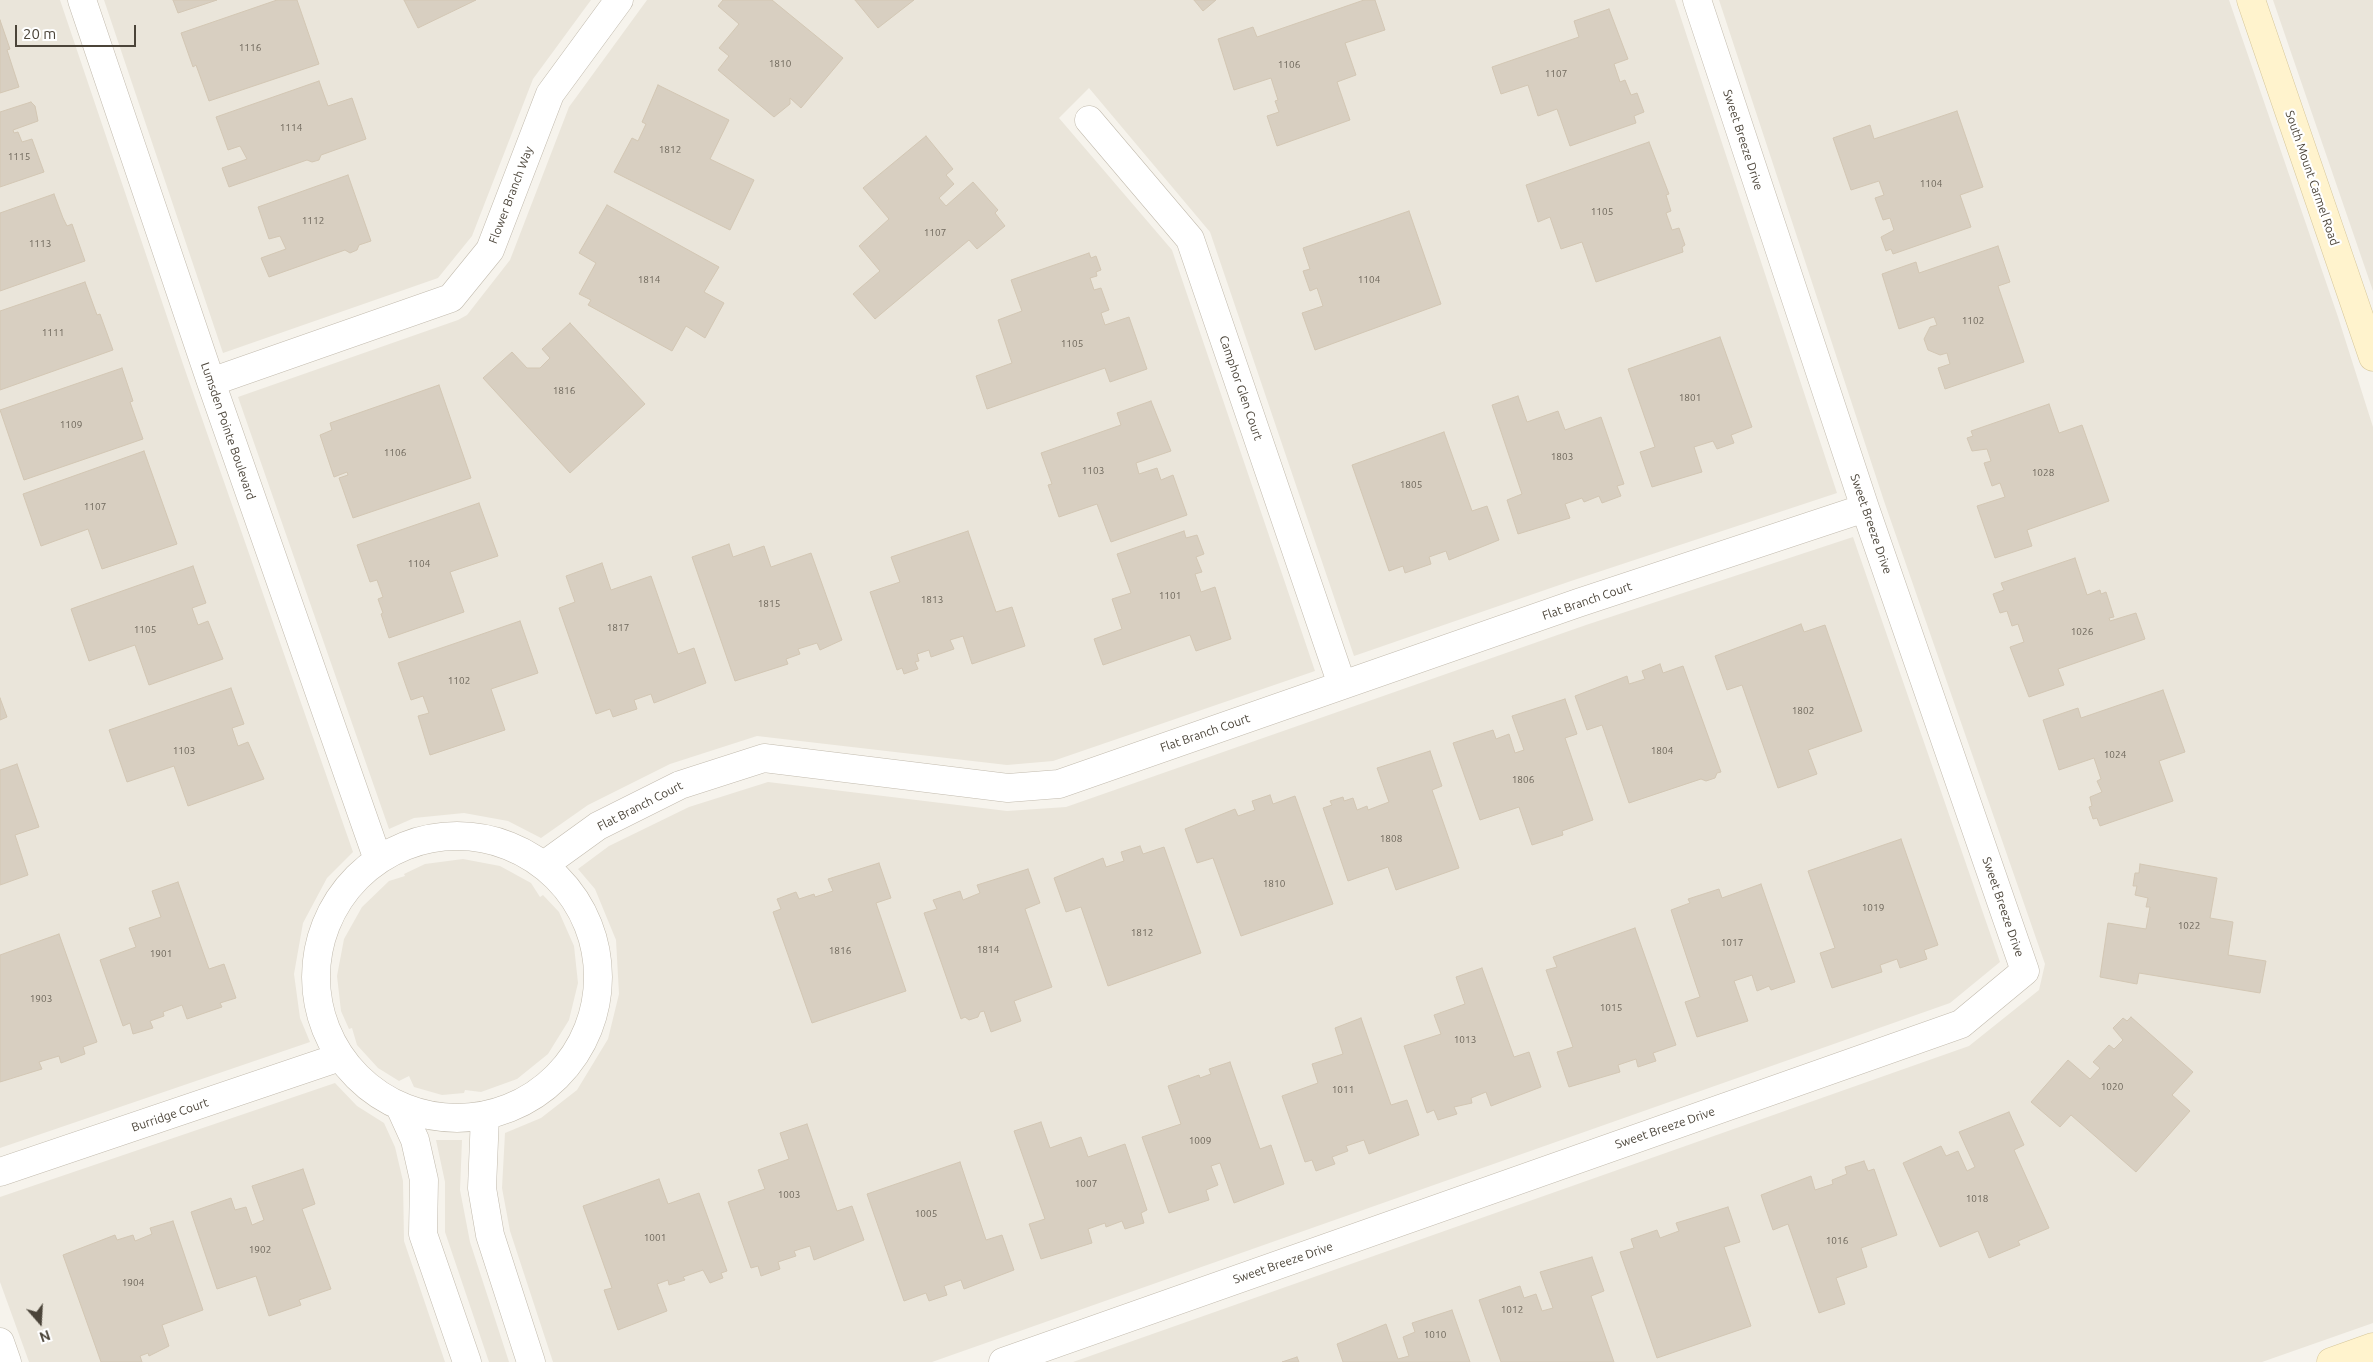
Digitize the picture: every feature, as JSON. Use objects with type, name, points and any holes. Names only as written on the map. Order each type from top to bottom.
[{"type":"street","name":"Lumsden Pointe Boulevard","points":[[82,0],[211,382],[378,860]]},
{"type":"street","name":"Flower Branch Way","points":[[211,382],[450,298],[490,250],[550,94],[619,0]]},
{"type":"street","name":"Sweet Breeze Drive","points":[[1003,1362],[1961,1024],[2026,971],[1865,508],[1697,0]]},
{"type":"street","name":"South Mount Carmel Road","points":[[2251,0],[2373,357]]},
{"type":"street","name":"Camphor Glen Court","points":[[1089,120],[1190,239],[1342,685]]},
{"type":"street","name":"Flat Branch Court","points":[[544,865],[598,826],[680,785],[764,758],[1008,788],[1059,784],[1578,603],[1865,508]]},
{"type":"street","points":[[462,836],[506,844],[544,865],[576,899],[595,940],[599,986],[588,1031],[564,1070],[528,1100],[485,1116],[441,1118],[400,1107],[366,1086],[340,1057],[321,1016],[315,973],[324,929],[345,890],[378,860],[418,841],[462,836]]},
{"type":"street","name":"Burridge Court","points":[[0,1172],[340,1057]]},
{"type":"street","points":[[400,1107],[415,1140],[424,1180],[423,1234],[467,1362]]},
{"type":"street","points":[[485,1116],[482,1188],[490,1236],[531,1362]]},
{"type":"street","points":[[0,1342],[7,1362]]},
{"type":"street","points":[[2331,1362],[2373,1347]]},
{"type":"shaded area","points":[[0,0],[60,0],[184,367],[353,852],[327,878],[303,923],[294,974],[300,1018],[310,1042],[0,1148]]},
{"type":"shaded area","points":[[104,0],[591,0],[533,79],[472,236],[438,278],[223,353]]},
{"type":"shaded area","points":[[647,0],[1675,0],[1837,493],[1571,581],[1354,656],[1210,232],[1089,88],[1059,118],[1172,250],[1315,671],[1053,761],[1007,765],[757,736],[670,764],[588,805],[541,838],[508,821],[464,813],[414,818],[389,829],[238,397],[458,320],[467,315],[510,260],[569,107]]},
{"type":"shaded area","points":[[1719,0],[2229,0],[2338,317],[2373,427],[2373,1323],[2262,1362],[1073,1362],[1969,1046],[2039,990],[2045,964],[1884,501]]},
{"type":"shaded area","points":[[2273,0],[2373,0],[2373,291]]},
{"type":"shaded area","points":[[1853,537],[2000,962],[1950,1003],[932,1362],[553,1362],[510,1231],[502,1188],[505,1133],[541,1118],[577,1090],[608,1039],[619,994],[616,940],[595,889],[578,869],[609,846],[689,807],[768,782],[1007,811],[1066,807],[1586,625]]},
{"type":"shaded area","points":[[463,859],[500,866],[531,883],[540,897],[543,895],[559,912],[574,946],[578,983],[569,1020],[548,1054],[517,1079],[481,1092],[465,1090],[464,1093],[442,1095],[414,1087],[409,1076],[399,1081],[378,1068],[357,1045],[352,1028],[349,1029],[341,1011],[337,976],[344,939],[362,907],[389,881],[405,876],[404,874],[425,864]]},
{"type":"shaded area","points":[[335,1083],[357,1106],[384,1123],[395,1147],[403,1181],[404,1241],[445,1362],[29,1362],[0,1282],[0,1197]]},
{"type":"shaded area","points":[[436,1140],[462,1140],[460,1190],[470,1242],[509,1362],[489,1362],[445,1232],[445,1182]]},
{"type":"building","points":[[173,0],[217,0],[178,13]]},
{"type":"building","points":[[277,0],[297,0],[319,64],[209,101],[196,65],[193,67],[181,33]]},
{"type":"building","points":[[404,0],[476,0],[418,28]]},
{"type":"building","points":[[723,0],[772,0],[843,58],[801,108],[790,98],[790,104],[774,117],[718,70],[729,56],[719,48],[739,24],[718,6]]},
{"type":"building","points":[[855,0],[914,0],[878,28]]},
{"type":"building","points":[[1194,0],[1216,0],[1203,11]]},
{"type":"building","points":[[1364,0],[1375,0],[1385,30],[1345,43],[1356,75],[1337,82],[1350,120],[1277,146],[1267,116],[1279,112],[1275,101],[1278,100],[1271,78],[1234,90],[1218,39],[1253,27],[1257,37]]},
{"type":"building","points":[[1609,9],[1628,59],[1614,64],[1620,82],[1625,80],[1631,95],[1637,93],[1644,112],[1634,116],[1636,123],[1570,146],[1557,109],[1538,116],[1528,85],[1501,94],[1492,67],[1579,37],[1574,21]]},
{"type":"building","points":[[0,20],[10,49],[7,50],[19,87],[0,93]]},
{"type":"building","points":[[319,81],[328,106],[352,98],[366,139],[321,155],[319,160],[312,162],[307,160],[229,187],[222,168],[247,159],[240,146],[228,150],[216,117]]},
{"type":"building","points":[[658,85],[729,120],[710,159],[754,180],[730,230],[614,172],[632,138],[638,141],[646,124],[642,122]]},
{"type":"building","points":[[31,102],[35,106],[38,121],[13,130],[14,133],[18,132],[22,142],[32,139],[44,172],[0,187],[0,112]]},
{"type":"building","points":[[1957,111],[1983,187],[1960,195],[1971,227],[1893,254],[1891,249],[1886,251],[1881,237],[1894,230],[1890,218],[1883,220],[1875,198],[1884,195],[1879,181],[1851,190],[1833,138],[1870,125],[1874,139]]},
{"type":"building","points":[[926,136],[953,169],[946,175],[954,184],[939,198],[946,206],[973,182],[998,210],[995,213],[1005,226],[977,249],[969,240],[875,319],[853,294],[880,271],[859,246],[889,219],[863,188]]},
{"type":"building","points":[[1649,142],[1669,194],[1666,195],[1671,211],[1666,213],[1672,230],[1679,228],[1685,245],[1682,247],[1683,252],[1596,282],[1582,242],[1561,249],[1550,217],[1538,222],[1526,185]]},
{"type":"building","points":[[348,175],[371,241],[359,245],[357,250],[350,253],[345,250],[269,277],[261,258],[286,249],[280,236],[269,239],[258,207]]},
{"type":"building","points":[[54,194],[67,226],[72,224],[85,261],[0,291],[0,213]]},
{"type":"building","points":[[607,205],[719,267],[704,292],[724,303],[705,338],[686,326],[672,351],[588,305],[591,300],[579,294],[596,263],[579,253]]},
{"type":"building","points":[[1409,211],[1441,304],[1315,350],[1302,313],[1323,306],[1317,288],[1310,291],[1303,271],[1310,269],[1303,248]]},
{"type":"building","points":[[1998,246],[2010,282],[1998,286],[2024,362],[1945,389],[1938,368],[1950,364],[1947,353],[1940,355],[1928,350],[1924,339],[1930,327],[1937,325],[1934,317],[1899,329],[1882,274],[1916,262],[1919,273]]},
{"type":"building","points":[[1089,253],[1091,258],[1096,256],[1101,270],[1096,272],[1097,276],[1090,278],[1094,290],[1101,288],[1109,310],[1101,313],[1105,325],[1129,317],[1147,369],[1110,382],[1105,368],[987,409],[976,376],[1012,363],[998,320],[1022,311],[1011,280]]},
{"type":"building","points":[[85,282],[97,315],[100,314],[113,350],[0,390],[0,311]]},
{"type":"building","points":[[570,323],[645,404],[570,473],[483,378],[512,352],[527,368],[540,368],[550,358],[542,349]]},
{"type":"building","points":[[1720,337],[1752,427],[1731,435],[1734,443],[1717,449],[1713,441],[1694,447],[1702,472],[1652,487],[1640,452],[1655,447],[1628,369]]},
{"type":"building","points":[[122,368],[133,401],[130,402],[143,439],[24,480],[0,410]]},
{"type":"building","points":[[439,385],[471,478],[353,518],[339,478],[348,475],[347,472],[334,477],[320,435],[332,430],[330,423]]},
{"type":"building","points":[[1518,396],[1527,422],[1558,411],[1565,430],[1601,417],[1624,484],[1617,486],[1621,496],[1602,503],[1599,496],[1584,502],[1582,498],[1565,504],[1570,518],[1518,534],[1507,500],[1522,494],[1492,405]]},
{"type":"building","points":[[1151,401],[1171,451],[1136,463],[1139,474],[1157,468],[1161,480],[1173,475],[1187,515],[1111,542],[1097,504],[1059,517],[1048,485],[1052,484],[1041,453],[1121,425],[1117,413]]},
{"type":"building","points":[[2049,404],[2059,433],[2082,425],[2109,501],[2027,530],[2032,546],[1995,558],[1977,506],[2005,497],[2000,483],[1992,486],[1984,463],[1991,461],[1987,449],[1972,451],[1967,438],[1973,436],[1971,431]]},
{"type":"building","points":[[1444,432],[1472,511],[1487,506],[1499,540],[1449,560],[1446,551],[1429,557],[1431,564],[1405,573],[1403,566],[1389,571],[1352,465]]},
{"type":"building","points":[[144,451],[177,544],[102,569],[88,529],[41,546],[23,494]]},
{"type":"building","points":[[479,503],[498,556],[450,572],[464,612],[389,638],[378,599],[383,597],[377,580],[370,582],[357,545]]},
{"type":"building","points":[[968,531],[996,612],[1012,607],[1025,646],[972,664],[963,636],[950,640],[954,649],[931,657],[929,650],[917,654],[919,661],[915,662],[918,669],[904,674],[902,668],[897,670],[870,592],[900,582],[891,557]]},
{"type":"building","points":[[1184,531],[1186,538],[1197,535],[1204,554],[1196,557],[1202,572],[1195,574],[1201,592],[1215,587],[1231,639],[1196,651],[1190,635],[1103,665],[1094,639],[1122,629],[1112,599],[1131,593],[1117,554]]},
{"type":"building","points":[[729,544],[733,557],[764,546],[771,567],[811,553],[842,640],[820,650],[817,643],[798,649],[800,654],[786,659],[788,664],[735,681],[692,557]]},
{"type":"building","points":[[2075,558],[2087,595],[2100,590],[2101,594],[2106,592],[2114,617],[2109,618],[2110,621],[2136,613],[2145,639],[2058,669],[2064,685],[2029,697],[2010,647],[2024,642],[2018,624],[2012,626],[2007,611],[2000,613],[1993,594],[2004,590],[2001,583]]},
{"type":"building","points":[[602,563],[611,590],[651,576],[678,654],[694,648],[706,683],[654,703],[651,694],[634,700],[637,709],[613,717],[610,709],[596,714],[559,608],[575,602],[566,576]]},
{"type":"building","points":[[193,566],[206,603],[192,608],[198,625],[208,621],[223,659],[149,685],[135,645],[89,661],[71,609]]},
{"type":"building","points":[[520,621],[538,673],[491,689],[505,730],[430,755],[418,716],[429,713],[423,696],[411,700],[398,663]]},
{"type":"building","points":[[1801,624],[1804,632],[1825,625],[1862,731],[1808,750],[1817,774],[1778,788],[1742,685],[1727,690],[1715,656]]},
{"type":"building","points":[[1660,664],[1663,673],[1683,666],[1721,772],[1717,773],[1715,778],[1706,781],[1701,779],[1629,803],[1602,725],[1587,730],[1575,696],[1627,676],[1629,684],[1645,679],[1642,671]]},
{"type":"building","points":[[231,688],[244,724],[232,728],[238,746],[248,742],[264,779],[188,806],[174,766],[127,782],[109,730]]},
{"type":"building","points":[[2163,690],[2185,752],[2159,761],[2173,801],[2100,826],[2097,818],[2093,819],[2089,807],[2092,806],[2090,797],[2102,792],[2097,781],[2101,779],[2094,758],[2059,770],[2043,720],[2078,708],[2081,718]]},
{"type":"building","points":[[0,698],[7,717],[0,720]]},
{"type":"building","points":[[1565,699],[1577,734],[1565,738],[1593,820],[1562,831],[1563,835],[1532,845],[1519,807],[1480,820],[1453,743],[1493,730],[1496,739],[1509,734],[1515,753],[1524,750],[1512,716]]},
{"type":"building","points":[[1430,751],[1442,786],[1432,790],[1459,868],[1396,890],[1388,867],[1348,881],[1323,808],[1332,805],[1330,801],[1343,797],[1344,801],[1353,798],[1357,810],[1367,806],[1368,810],[1389,802],[1377,768]]},
{"type":"building","points":[[17,764],[39,827],[15,835],[28,875],[0,885],[0,770]]},
{"type":"building","points":[[1270,795],[1273,804],[1295,796],[1333,904],[1241,936],[1213,858],[1197,863],[1185,829],[1235,809],[1238,816],[1255,810],[1252,801]]},
{"type":"building","points":[[1901,839],[1938,945],[1924,950],[1927,959],[1900,968],[1897,959],[1880,965],[1882,972],[1832,988],[1820,953],[1835,948],[1808,871]]},
{"type":"building","points":[[1140,846],[1143,854],[1164,847],[1201,953],[1108,986],[1081,907],[1066,912],[1054,878],[1103,858],[1106,867],[1124,861],[1121,852]]},
{"type":"building","points":[[879,863],[891,898],[876,903],[906,991],[812,1023],[773,912],[781,909],[777,899],[796,892],[799,899],[814,894],[815,897],[833,891],[828,879]]},
{"type":"building","points":[[2140,864],[2217,878],[2210,918],[2233,922],[2228,955],[2266,961],[2260,993],[2139,973],[2137,984],[2100,977],[2108,923],[2146,929],[2150,907],[2146,907],[2148,898],[2135,895],[2137,886],[2133,886],[2135,873],[2139,873]]},
{"type":"building","points":[[1028,869],[1040,903],[1025,909],[1052,987],[1014,1001],[1021,1021],[991,1032],[984,1011],[980,1012],[978,1017],[969,1020],[965,1017],[961,1019],[924,913],[937,909],[933,900],[960,891],[963,900],[980,893],[977,885]]},
{"type":"building","points":[[178,882],[209,969],[224,964],[236,998],[220,1003],[222,1007],[187,1019],[182,1005],[163,1012],[164,1016],[150,1021],[153,1028],[133,1034],[130,1023],[123,1026],[100,960],[136,947],[129,928],[161,917],[152,891]]},
{"type":"building","points":[[1761,884],[1795,982],[1771,990],[1769,986],[1757,991],[1752,975],[1734,981],[1748,1021],[1697,1037],[1685,1002],[1700,997],[1671,910],[1690,903],[1688,899],[1719,889],[1722,898]]},
{"type":"building","points":[[1635,928],[1676,1045],[1653,1053],[1656,1061],[1638,1067],[1636,1059],[1618,1065],[1620,1072],[1569,1087],[1557,1052],[1573,1047],[1546,970],[1557,967],[1553,957]]},
{"type":"building","points":[[59,934],[97,1042],[83,1047],[85,1054],[61,1063],[59,1056],[39,1062],[42,1069],[0,1082],[0,955]]},
{"type":"building","points":[[1482,968],[1514,1057],[1529,1052],[1541,1087],[1491,1106],[1486,1092],[1471,1098],[1472,1103],[1454,1107],[1457,1114],[1438,1120],[1434,1110],[1427,1113],[1404,1046],[1441,1034],[1434,1015],[1465,1004],[1456,977]]},
{"type":"building","points":[[2131,1017],[2193,1072],[2172,1095],[2190,1111],[2136,1172],[2071,1115],[2060,1127],[2031,1102],[2068,1060],[2090,1079],[2100,1068],[2093,1062],[2109,1045],[2114,1049],[2123,1040],[2113,1028],[2123,1018],[2127,1021]]},
{"type":"building","points":[[1361,1018],[1391,1105],[1407,1100],[1419,1135],[1369,1154],[1364,1140],[1346,1146],[1348,1151],[1332,1157],[1335,1164],[1316,1171],[1312,1160],[1305,1162],[1282,1096],[1318,1083],[1312,1064],[1343,1054],[1335,1028]]},
{"type":"building","points":[[1230,1062],[1260,1149],[1271,1145],[1284,1184],[1234,1203],[1220,1163],[1211,1166],[1218,1185],[1206,1190],[1209,1200],[1169,1213],[1142,1137],[1181,1124],[1168,1086],[1199,1075],[1200,1078],[1211,1074],[1209,1069]]},
{"type":"building","points":[[2009,1112],[2024,1145],[2014,1150],[2049,1228],[2018,1241],[2020,1245],[1989,1258],[1978,1231],[1940,1247],[1903,1163],[1941,1146],[1946,1156],[1958,1151],[1967,1171],[1975,1167],[1959,1132]]},
{"type":"building","points":[[1041,1122],[1050,1148],[1081,1137],[1088,1157],[1125,1144],[1147,1210],[1141,1213],[1144,1223],[1125,1229],[1122,1221],[1106,1227],[1105,1223],[1088,1229],[1092,1243],[1041,1259],[1029,1224],[1045,1219],[1014,1131]]},
{"type":"building","points":[[807,1124],[837,1211],[852,1206],[864,1240],[814,1260],[810,1246],[794,1251],[796,1256],[778,1262],[780,1269],[761,1276],[758,1266],[751,1268],[728,1202],[765,1189],[758,1170],[789,1159],[780,1133]]},
{"type":"building","points":[[1864,1161],[1868,1171],[1874,1169],[1897,1235],[1861,1248],[1867,1267],[1836,1278],[1845,1304],[1819,1313],[1788,1224],[1773,1230],[1761,1195],[1811,1176],[1815,1190],[1833,1184],[1832,1180],[1847,1174],[1845,1167]]},
{"type":"building","points":[[960,1162],[986,1240],[1002,1235],[1014,1270],[964,1289],[961,1280],[944,1286],[947,1295],[929,1301],[926,1293],[904,1301],[867,1194]]},
{"type":"building","points":[[303,1169],[315,1204],[302,1209],[331,1289],[299,1300],[301,1305],[269,1316],[256,1276],[217,1289],[191,1212],[231,1198],[235,1210],[246,1207],[252,1225],[264,1220],[252,1186]]},
{"type":"building","points":[[659,1179],[668,1204],[699,1193],[727,1271],[721,1273],[723,1278],[710,1283],[703,1270],[683,1277],[685,1280],[669,1285],[668,1280],[657,1284],[667,1311],[618,1330],[604,1290],[612,1288],[583,1206]]},
{"type":"building","points":[[1728,1207],[1740,1242],[1724,1247],[1751,1326],[1657,1358],[1620,1252],[1634,1248],[1631,1239],[1657,1230],[1660,1238],[1679,1231],[1676,1223]]},
{"type":"building","points":[[173,1221],[203,1310],[162,1325],[169,1346],[149,1356],[148,1353],[140,1356],[142,1362],[101,1362],[63,1255],[115,1235],[117,1240],[133,1235],[135,1241],[152,1234],[150,1228]]},
{"type":"building","points":[[1592,1257],[1604,1291],[1591,1296],[1614,1362],[1501,1362],[1479,1300],[1520,1286],[1524,1298],[1536,1294],[1542,1311],[1553,1308],[1540,1272]]},
{"type":"building","points":[[1452,1310],[1470,1362],[1343,1362],[1337,1344],[1386,1324],[1398,1359],[1409,1356],[1403,1337],[1415,1332],[1412,1323]]},
{"type":"building","points":[[1297,1357],[1299,1362],[1282,1362]]}]
